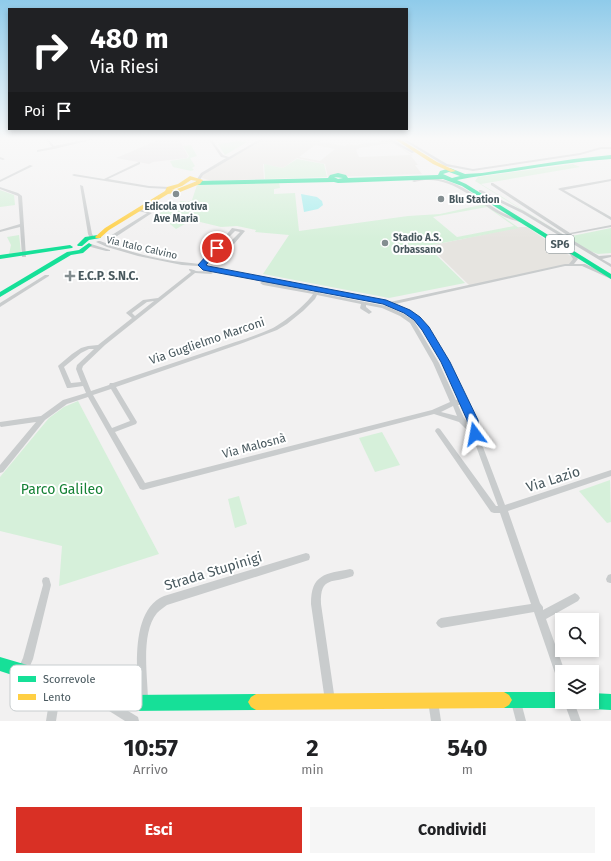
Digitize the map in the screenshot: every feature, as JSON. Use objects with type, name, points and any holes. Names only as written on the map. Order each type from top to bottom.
[{"type":"street","points":[[0,181],[19,172]]},
{"type":"street","points":[[106,180],[122,172]]},
{"type":"street","points":[[74,175],[178,191],[197,180],[206,172]]},
{"type":"street","name":"SP6","points":[[452,172],[611,273]]},
{"type":"street","points":[[454,172],[457,174],[470,172]]},
{"type":"street","points":[[197,180],[332,179],[506,172]]},
{"type":"street","name":"SP6","points":[[457,174],[464,185],[611,277]]},
{"type":"street","points":[[414,181],[431,179],[454,183],[514,221],[524,222]]},
{"type":"street","points":[[611,180],[560,189],[611,219]]},
{"type":"street","points":[[492,184],[569,234],[611,226]]},
{"type":"street","points":[[82,186],[90,234],[89,242]]},
{"type":"street","points":[[0,188],[20,196],[24,254]]},
{"type":"street","points":[[1,301],[37,272],[69,250],[89,242],[170,190]]},
{"type":"street","points":[[480,190],[523,212],[611,266]]},
{"type":"street","points":[[109,239],[150,213],[139,210]]},
{"type":"street","points":[[0,231],[22,225]]},
{"type":"street","points":[[203,268],[222,241]]},
{"type":"street","name":"Via Italo Calvino","points":[[89,242],[193,269]]},
{"type":"street","name":"Via Italo Calvino","points":[[89,242],[127,256],[193,269],[203,268],[387,305],[407,312],[422,324],[445,362],[465,402],[557,665]]},
{"type":"street","points":[[0,259],[24,254],[69,250]]},
{"type":"street","points":[[569,250],[576,259],[571,264]]},
{"type":"street","points":[[598,258],[611,256]]},
{"type":"street","points":[[387,305],[571,264],[587,266],[611,277]]},
{"type":"street","points":[[85,383],[69,386],[61,366],[84,348],[90,346],[100,347],[160,299],[193,269]]},
{"type":"street","name":"Via Italo Calvino","points":[[317,291],[364,303],[387,305],[412,322],[436,363],[462,420],[475,434]]},
{"type":"street","name":"Via Guglielmo Marconi","points":[[43,418],[66,402],[89,393],[231,346],[274,329],[298,313],[317,291]]},
{"type":"street","points":[[364,303],[363,308],[369,312]]},
{"type":"street","name":"Via Malosnà","points":[[100,347],[80,365],[79,369],[89,393],[142,487],[434,412],[454,404],[465,402]]},
{"type":"street","points":[[111,431],[134,422],[112,386]]},
{"type":"street","points":[[434,412],[462,420],[472,420]]},
{"type":"street","points":[[1,424],[43,418]]},
{"type":"street","points":[[0,470],[43,418]]},
{"type":"street","points":[[438,431],[494,510],[503,509]]},
{"type":"street","name":"Via Lazio","points":[[503,509],[611,473]]},
{"type":"street","name":"Strada Stupinigi","points":[[143,704],[144,684],[142,636],[149,616],[159,604],[164,601],[306,557]]},
{"type":"street","points":[[330,701],[316,604],[316,590],[318,584],[325,578],[350,573]]},
{"type":"street","points":[[25,665],[28,659],[47,585],[46,580]]},
{"type":"street","points":[[441,623],[539,612],[575,598]]},
{"type":"street","points":[[0,664],[10,667]]},
{"type":"street","points":[[516,700],[522,721]]},
{"type":"street","points":[[143,704],[555,700]]},
{"type":"street","points":[[432,701],[436,721]]},
{"type":"street","points":[[599,701],[611,702]]},
{"type":"street","points":[[572,709],[576,721]]},
{"type":"street","points":[[51,721],[53,711]]},
{"type":"street","points":[[118,711],[134,721]]},
{"type":"shaded area","points":[[208,172],[264,172],[264,179],[212,181],[202,178],[202,175]]},
{"type":"shaded area","points":[[327,172],[420,172],[422,174],[328,177]]},
{"type":"shaded area","points":[[520,227],[527,227],[575,259],[571,264],[470,286],[429,246]]},
{"type":"green space","points":[[265,172],[326,172],[327,177],[265,179]]},
{"type":"green space","points":[[517,172],[553,172],[481,184],[567,237],[611,228],[611,253],[598,254],[587,250],[475,181],[478,177]]},
{"type":"green space","points":[[279,182],[280,188],[274,189],[274,194],[295,193],[299,231],[408,216],[440,214],[485,204],[519,228],[427,246],[465,283],[389,298],[263,274],[289,235],[255,232],[256,230],[237,226],[221,227],[192,220],[176,229],[158,214],[181,201],[187,202],[192,200],[197,185]],"holes":[[[487,207],[514,226],[457,237],[433,217]]]},
{"type":"green space","points":[[0,190],[14,195],[15,205],[0,207]]},
{"type":"green space","points":[[19,235],[21,252],[9,254],[11,245],[7,237]]},
{"type":"green space","name":"Parco Galileo","points":[[78,401],[159,554],[59,586],[62,546],[0,531],[0,477],[49,418],[64,407]]},
{"type":"green space","points":[[382,432],[400,465],[375,472],[359,438]]},
{"type":"green space","points":[[610,480],[611,522],[607,523],[579,491]]},
{"type":"green space","points":[[239,496],[247,524],[235,528],[228,499]]},
{"type":"water","points":[[301,194],[317,197],[322,201],[323,205],[318,209],[304,212]]},
{"type":"traffic: fast","points":[[443,172],[440,175],[446,178],[458,179],[464,176],[454,172]]},
{"type":"traffic: fast","points":[[464,176],[503,172]]},
{"type":"traffic: fast","points":[[338,175],[344,176],[346,179],[338,181],[331,179],[332,176],[338,175]]},
{"type":"traffic: fast","points":[[344,180],[442,177]]},
{"type":"traffic: fast","points":[[197,183],[333,180]]},
{"type":"traffic: fast","points":[[451,180],[464,185],[611,277]]},
{"type":"traffic: fast","points":[[80,245],[87,238],[98,237]]},
{"type":"traffic: fast","points":[[69,253],[81,252],[89,245]]},
{"type":"traffic: fast","points":[[0,257],[70,247]]},
{"type":"traffic: fast","points":[[0,295],[69,253]]},
{"type":"traffic: fast","points":[[0,664],[10,667]]},
{"type":"traffic: fast","points":[[504,700],[555,700]]},
{"type":"traffic: fast","points":[[599,701],[611,702]]},
{"type":"traffic: fast","points":[[142,703],[256,702]]},
{"type":"traffic: slow","points":[[98,237],[107,229],[166,193],[178,191],[198,183],[200,180],[190,178],[180,185],[169,188],[168,191],[170,191]]},
{"type":"traffic: slow","points":[[256,702],[504,700]]},
{"type":"place","name":"Edicola votiva Ave Maria","points":[[176,194]]},
{"type":"place","name":"Blu Station","points":[[441,199]]},
{"type":"place","name":"Stadio A.S. Orbassano","points":[[385,243]]},
{"type":"place","name":"E.C.P. S.N.C.","points":[[70,276]]},
{"type":"route","points":[[217,248],[202,265],[205,268],[386,302],[417,318],[426,328],[465,402],[472,420],[475,434]]}]
